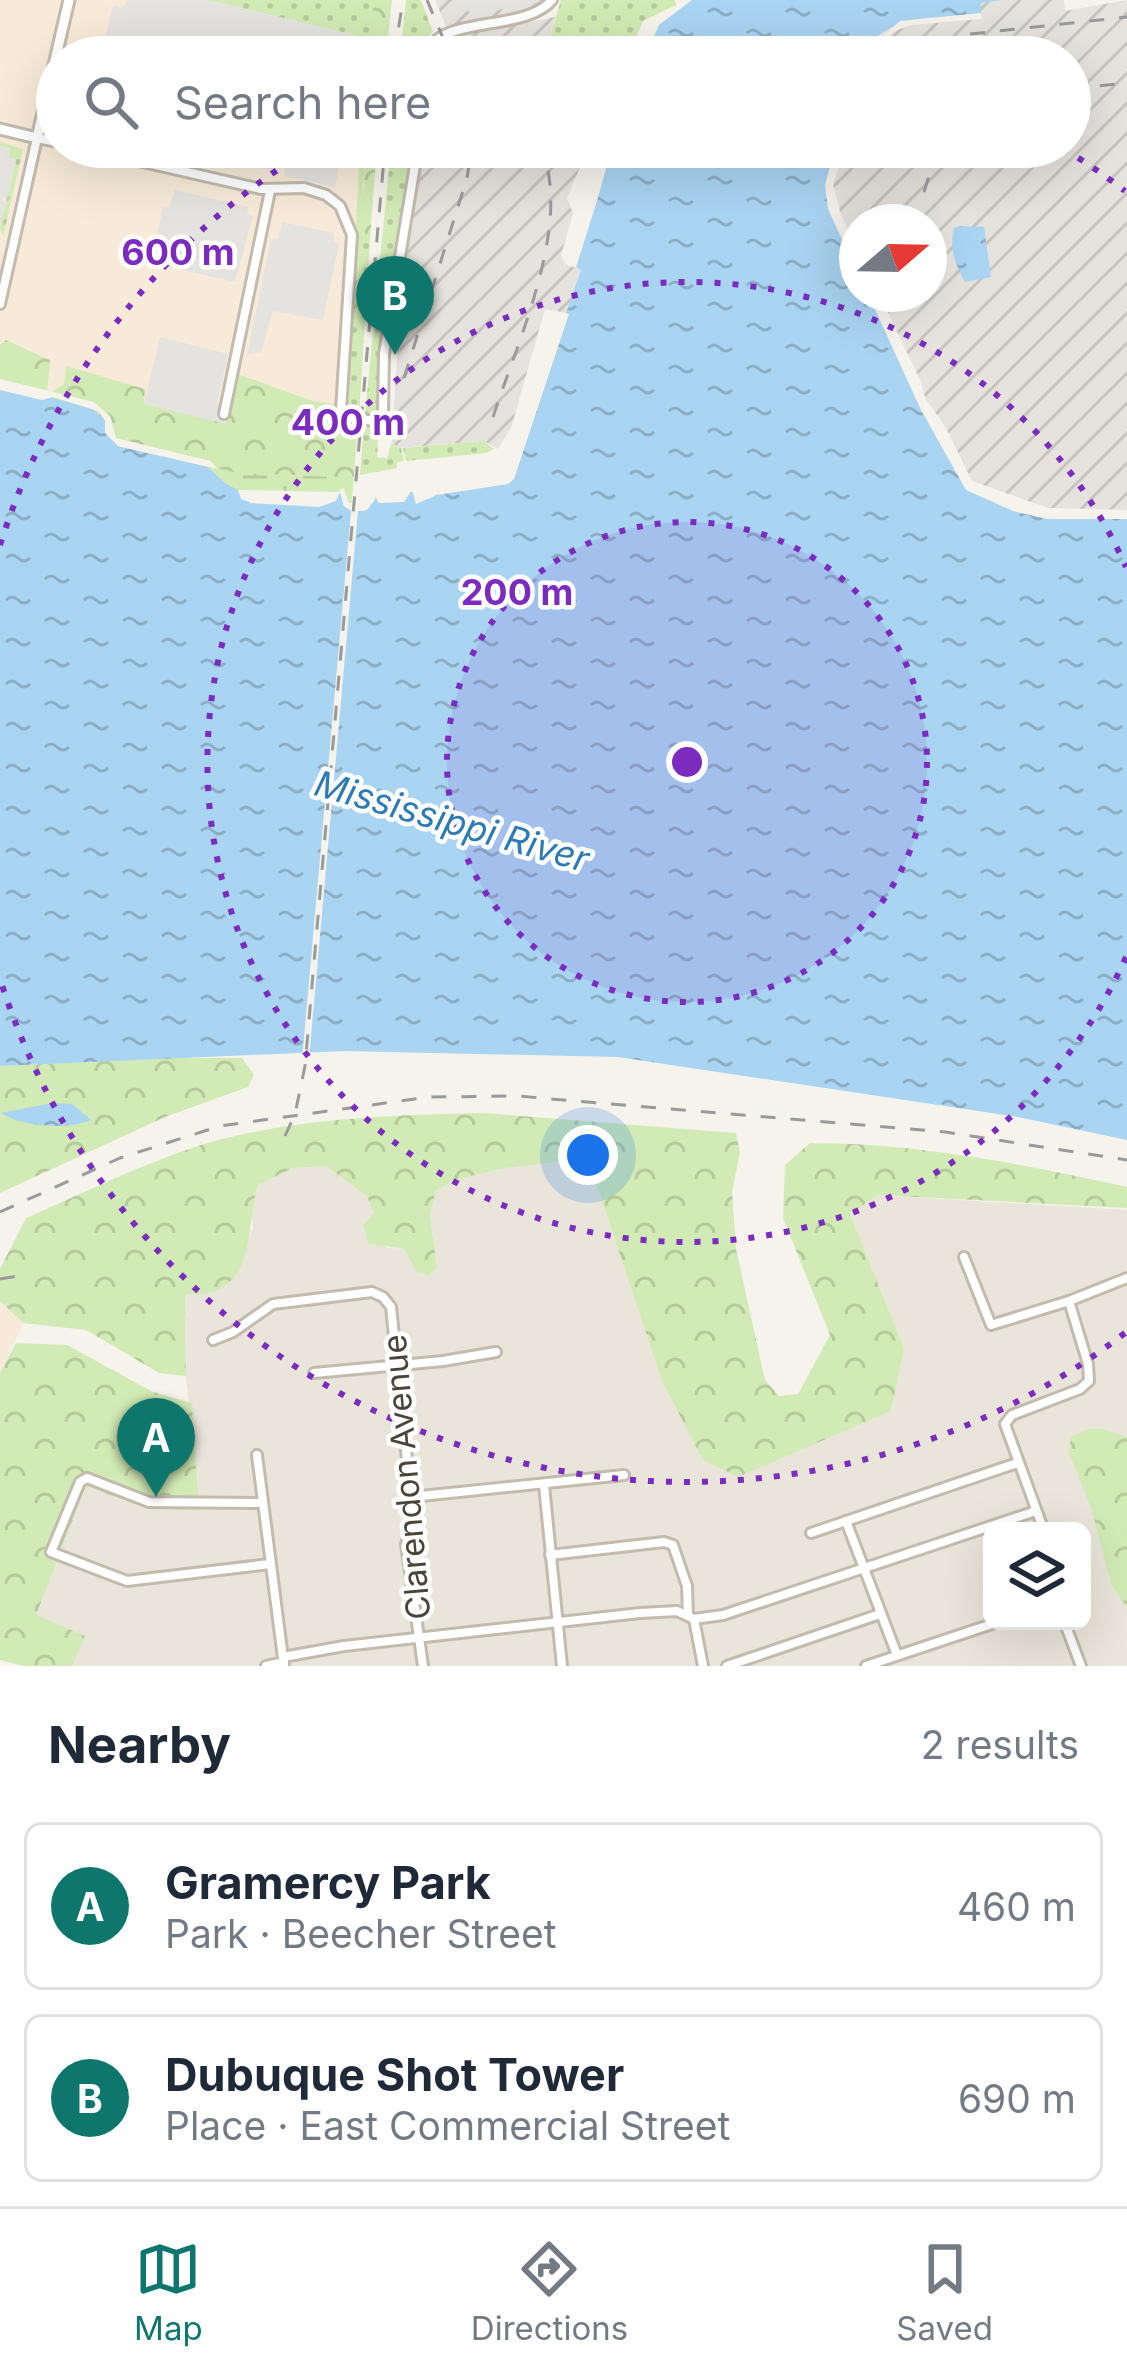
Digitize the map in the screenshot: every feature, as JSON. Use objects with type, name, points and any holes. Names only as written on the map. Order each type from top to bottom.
[{"type":"street","points":[[61,36],[69,0]]},
{"type":"street","points":[[439,36],[530,15],[552,0]]},
{"type":"street","points":[[0,129],[36,138]]},
{"type":"street","points":[[0,304],[36,142]]},
{"type":"street","points":[[171,168],[270,190],[304,188],[340,206],[352,236],[343,413],[376,421],[383,412],[384,354],[415,168]]},
{"type":"street","points":[[224,414],[270,190]]},
{"type":"street","points":[[964,1257],[991,1325],[1127,1278]]},
{"type":"street","name":"Clarendon Avenue","points":[[214,1340],[273,1304],[377,1294],[391,1307],[411,1497],[406,1544],[423,1666]]},
{"type":"street","points":[[1040,1522],[1005,1424],[1012,1415],[1080,1389],[1089,1381],[1069,1301]]},
{"type":"street","points":[[314,1372],[496,1352]]},
{"type":"street","points":[[257,1455],[284,1661]]},
{"type":"street","points":[[811,1532],[1017,1463]]},
{"type":"street","points":[[411,1497],[623,1475]]},
{"type":"street","points":[[263,1503],[149,1502],[87,1478],[80,1482],[51,1552],[128,1581],[270,1564]]},
{"type":"street","points":[[544,1485],[562,1666]]},
{"type":"street","points":[[266,1666],[420,1638],[557,1622],[677,1611],[691,1617],[723,1615],[1036,1511]]},
{"type":"street","points":[[846,1521],[897,1655]]},
{"type":"street","points":[[550,1555],[670,1543],[687,1586],[703,1666]]},
{"type":"street","points":[[727,1666],[880,1614]]},
{"type":"street","points":[[866,1666],[983,1627]]},
{"type":"street","points":[[1067,1630],[1081,1666]]},
{"type":"shaded area","points":[[0,0],[373,0],[373,36],[36,36],[36,168],[364,168],[366,236],[370,238],[358,424],[341,419],[335,404],[239,374],[226,424],[144,404],[144,389],[67,367],[64,384],[46,396],[50,360],[10,341],[0,345]]},
{"type":"shaded area","points":[[128,0],[208,0],[355,35],[106,36],[113,6],[122,8]]},
{"type":"shaded area","points":[[435,0],[547,0],[539,9],[447,28]]},
{"type":"shaded area","points":[[460,0],[539,0],[540,2],[471,15]]},
{"type":"shaded area","points":[[1003,0],[1064,0],[1065,11],[1127,0],[1127,516],[1068,515],[968,486],[881,312],[947,312],[947,204],[839,204],[839,225],[835,217],[832,168],[1091,168],[1091,36],[881,36],[892,25],[910,19],[981,13],[980,3]]},
{"type":"shaded area","points":[[555,17],[550,36],[458,36]]},
{"type":"shaded area","points":[[0,146],[10,148],[8,157],[16,159],[7,198],[0,198]]},
{"type":"shaded area","points":[[285,168],[338,168],[335,187],[284,176]]},
{"type":"shaded area","points":[[420,168],[580,168],[567,198],[573,213],[561,256],[567,265],[581,269],[569,314],[545,309],[511,428],[498,449],[484,441],[397,448],[392,441],[400,304]]},
{"type":"shaded area","points":[[175,190],[249,207],[247,214],[253,216],[235,282],[165,266],[164,258],[153,254],[163,207],[169,208]]},
{"type":"shaded area","points":[[282,222],[334,233],[334,242],[339,244],[323,320],[273,311],[261,352],[247,355],[271,239],[278,239]]},
{"type":"shaded area","points":[[160,337],[228,354],[217,403],[229,407],[226,424],[144,404]]},
{"type":"shaded area","points":[[568,1161],[598,1189],[662,1381],[703,1459],[904,1348],[850,1214],[878,1195],[1127,1210],[1127,1666],[72,1666],[84,1636],[35,1615],[86,1486],[143,1508],[199,1511],[186,1376],[185,1294],[206,1294],[226,1283],[253,1228],[251,1207],[258,1185],[293,1168],[326,1166],[367,1196],[387,1248],[404,1249],[416,1270],[437,1267],[430,1215],[436,1190],[458,1179]]},
{"type":"shaded area","points":[[0,1301],[23,1323],[0,1373]]},
{"type":"green space","points":[[208,0],[373,0],[373,36]]},
{"type":"green space","points":[[373,0],[392,0],[388,36],[373,36]]},
{"type":"green space","points":[[406,0],[421,0],[433,32],[402,36]]},
{"type":"green space","points":[[561,0],[675,0],[676,5],[643,21],[637,36],[550,36]]},
{"type":"green space","points":[[0,142],[23,149],[3,237],[0,227],[16,160],[8,157],[10,148]]},
{"type":"green space","points":[[359,168],[364,168],[366,236],[370,238],[359,416],[349,415]]},
{"type":"green space","points":[[365,168],[375,168],[370,238],[362,220]]},
{"type":"green space","points":[[389,168],[408,168],[378,404],[376,411],[365,414]]},
{"type":"green space","points":[[6,340],[50,360],[47,395],[64,384],[66,366],[145,389],[144,403],[226,423],[238,374],[313,401],[336,404],[341,419],[358,424],[351,510],[332,477],[237,473],[118,446],[0,385],[0,345]]},
{"type":"green space","points":[[364,424],[379,426],[377,457],[387,458],[392,441],[401,448],[404,461],[397,462],[397,468],[360,475]]},
{"type":"green space","points":[[484,441],[494,449],[406,461],[403,448]]},
{"type":"green space","points":[[158,454],[237,473],[332,477],[343,487],[328,494],[221,490]]},
{"type":"green space","points":[[242,1058],[254,1075],[248,1087],[165,1117],[0,1193],[0,1066]]},
{"type":"green space","points":[[484,1113],[736,1133],[740,1153],[732,1191],[736,1249],[765,1380],[779,1396],[798,1394],[830,1335],[783,1218],[785,1165],[810,1143],[929,1151],[1048,1170],[1127,1187],[1127,1208],[878,1195],[850,1214],[904,1348],[891,1411],[738,1477],[703,1460],[662,1381],[598,1189],[568,1161],[506,1168],[458,1179],[436,1190],[430,1215],[437,1267],[428,1276],[416,1271],[404,1249],[369,1244],[363,1226],[374,1213],[367,1196],[326,1166],[293,1168],[258,1185],[246,1249],[234,1278],[205,1294],[185,1294],[186,1376],[159,1373],[86,1330],[23,1323],[0,1301],[0,1269],[26,1218],[154,1162],[268,1129],[376,1117]]},
{"type":"green space","points":[[16,1343],[67,1345],[153,1392],[192,1403],[199,1511],[144,1508],[86,1486],[36,1615],[85,1636],[72,1666],[24,1666],[0,1660],[0,1373]]},
{"type":"green space","points":[[1088,1429],[1127,1437],[1127,1608],[1111,1584],[1092,1511],[1069,1452],[1071,1438]]},
{"type":"water","points":[[692,0],[1003,0],[981,3],[981,13],[914,20],[879,36],[654,36],[659,25]]},
{"type":"water","name":"Mississippi River","points":[[606,168],[832,168],[827,184],[839,215],[839,312],[881,312],[968,486],[1047,514],[1127,516],[1127,1140],[1018,1117],[618,1057],[345,1051],[0,1066],[0,385],[92,408],[105,420],[118,446],[208,467],[240,491],[340,492],[344,506],[363,511],[376,497],[510,477],[581,270],[576,267]]},
{"type":"water","points":[[984,227],[991,277],[965,282],[953,250],[954,228]]},
{"type":"water","points":[[72,1104],[91,1120],[45,1126],[1,1113]]},
{"type":"pier","points":[[981,13],[982,19],[911,25],[882,36],[900,21]]},
{"type":"pier","points":[[600,168],[606,168],[576,267],[570,266]]},
{"type":"pier","points":[[829,168],[838,168],[833,185],[839,233],[828,209],[825,185]]},
{"type":"pier","points":[[556,311],[569,314],[514,479],[416,504],[412,490],[404,502],[379,503],[376,498],[367,510],[358,511],[309,1059],[302,1060],[351,511],[340,492],[336,501],[319,507],[251,503],[241,499],[238,490],[339,492],[343,487],[349,503],[363,505],[375,487],[412,484],[421,489],[506,472]]},
{"type":"pier","points":[[876,312],[888,312],[926,400],[945,426],[972,481],[1048,508],[1127,510],[1127,519],[1047,519],[1013,511],[966,490],[921,410]]},
{"type":"pier","points":[[0,379],[94,402],[110,416],[116,438],[210,461],[218,469],[118,446],[105,433],[105,420],[98,411],[53,397],[42,400],[0,390]]},
{"type":"railway","points":[[397,36],[403,0]]},
{"type":"railway","points":[[427,0],[442,36]]},
{"type":"railway","points":[[970,34],[1127,17]]},
{"type":"railway","points":[[1091,87],[1127,83]]},
{"type":"railway","points":[[285,1136],[305,1066],[383,168]]},
{"type":"railway","points":[[404,378],[469,168]]},
{"type":"railway","points":[[493,417],[545,254],[550,221],[546,168]]},
{"type":"railway","points":[[924,192],[931,168]]},
{"type":"railway","points":[[0,1212],[120,1158],[220,1126],[429,1097],[517,1096],[945,1132],[1127,1160]]},
{"type":"railway","points":[[0,1279],[29,1274]]},
{"type":"place","name":"Dubuque Shot Tower","points":[[395,355]]},
{"type":"place","name":"Gramercy Park","points":[[156,1497]]}]
